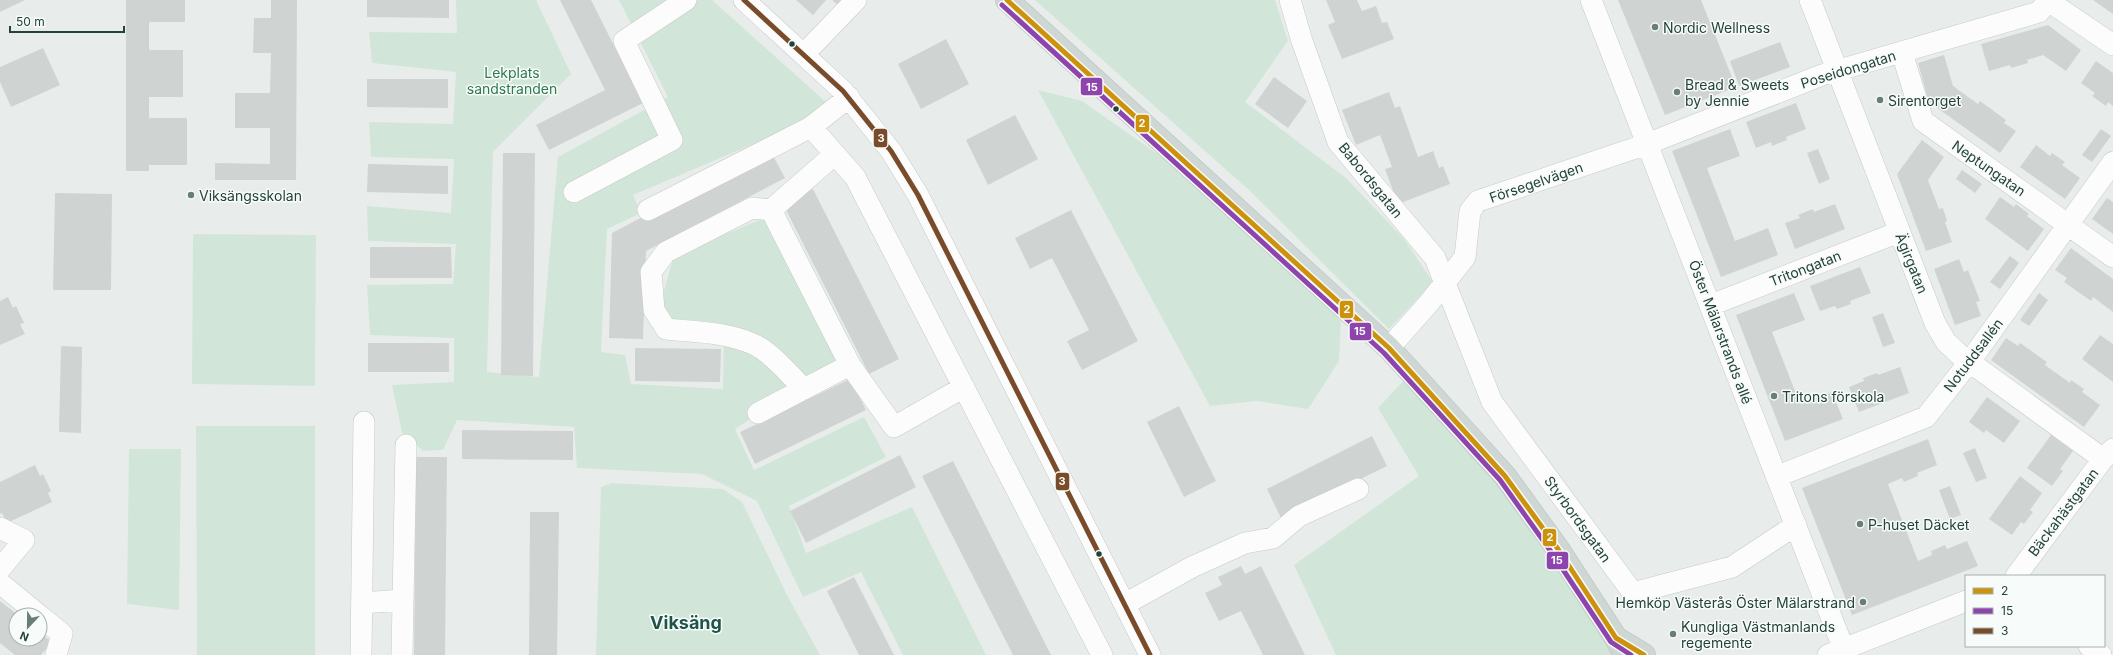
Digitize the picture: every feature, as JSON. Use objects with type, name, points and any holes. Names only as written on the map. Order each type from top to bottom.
[{"type":"main road","points":[[1007,0],[1389,348],[1505,476],[1558,549],[1621,646],[1644,655]]},
{"type":"street","points":[[574,192],[672,140],[624,41],[686,0]]},
{"type":"street","points":[[744,0],[849,97],[890,151],[918,195],[1150,655]]},
{"type":"street","points":[[804,54],[856,0]]},
{"type":"street","name":"Babordsgatan","points":[[1290,0],[1302,41],[1338,142],[1435,258],[1444,284]]},
{"type":"street","name":"Öster Mälarstrands allé","points":[[1591,0],[1778,476],[1839,653]]},
{"type":"street","name":"Ägirgatan","points":[[1810,0],[1935,323],[1946,342],[1970,361],[2110,452]]},
{"type":"street","points":[[2048,0],[2113,45]]},
{"type":"street","name":"Poseidongatan","points":[[1647,144],[1838,71],[2039,12],[2048,0]]},
{"type":"street","name":"Neptungatan","points":[[1902,52],[1923,121],[2113,257]]},
{"type":"street","points":[[648,210],[811,126],[849,97]]},
{"type":"street","points":[[811,126],[855,177],[1102,655]]},
{"type":"street","name":"Försegelvägen","points":[[1389,348],[1465,257],[1470,211],[1478,201],[1647,144]]},
{"type":"street","points":[[804,389],[783,367],[755,345],[733,336],[666,329],[654,310],[651,272],[666,252],[752,208],[771,210],[835,154]]},
{"type":"street","name":"Notuddsallén","points":[[1778,476],[1926,417],[1970,361],[2113,162]]},
{"type":"street","points":[[771,210],[850,365],[894,427],[964,388]]},
{"type":"street","name":"Tritongatan","points":[[1711,305],[1899,232]]},
{"type":"street","name":"Styrbordsgatan","points":[[1444,284],[1492,402],[1633,594],[1732,567],[1796,525]]},
{"type":"street","points":[[758,413],[850,365]]},
{"type":"street","points":[[361,655],[364,422]]},
{"type":"street","points":[[402,655],[406,445]]},
{"type":"street","name":"Bäckahästgatan","points":[[2017,575],[2110,452]]},
{"type":"street","points":[[1124,604],[1192,567],[1238,546],[1273,538],[1299,516],[1358,489]]},
{"type":"street","points":[[0,528],[24,540],[0,569]]},
{"type":"street","points":[[0,583],[28,607]]},
{"type":"street","points":[[362,602],[403,600]]},
{"type":"street","points":[[1839,653],[1965,601]]},
{"type":"street","points":[[48,623],[62,634],[56,655]]},
{"type":"street","points":[[2090,647],[2101,655]]},
{"type":"green space","name":"Lekplats sandstranden","points":[[456,0],[536,0],[571,74],[493,152],[487,372],[539,377],[558,157],[668,97],[619,0],[712,0],[827,103],[810,120],[633,195],[641,213],[607,229],[601,352],[625,355],[631,384],[723,389],[724,328],[668,324],[662,298],[674,255],[762,219],[771,226],[840,360],[735,429],[754,470],[864,417],[886,457],[789,506],[806,553],[912,507],[986,655],[903,655],[861,572],[803,597],[757,501],[702,474],[577,468],[574,427],[457,420],[443,450],[423,451],[402,432],[392,385],[454,382],[454,338],[370,335],[367,285],[453,284],[456,244],[368,241],[367,206],[451,213],[454,159],[371,157],[369,122],[453,124],[456,72],[372,63],[369,32],[457,33]]},
{"type":"green space","points":[[1035,0],[1275,0],[1288,41],[1245,102],[1346,178],[1404,239],[1433,282],[1389,329],[1250,191]]},
{"type":"green space","points":[[1038,90],[1082,101],[1189,176],[1341,316],[1339,361],[1308,409],[1257,401],[1210,406]]},
{"type":"green space","points":[[193,234],[316,235],[315,386],[192,384]]},
{"type":"green space","points":[[1407,377],[1442,415],[1558,560],[1613,655],[1336,655],[1294,565],[1419,476],[1378,408]]},
{"type":"green space","points":[[196,426],[315,426],[315,655],[197,655]]},
{"type":"green space","points":[[129,449],[181,449],[179,610],[127,604]]},
{"type":"green space","points":[[612,483],[723,489],[742,502],[787,595],[820,655],[596,655],[601,487]]},
{"type":"building","points":[[0,0],[25,0],[0,12]]},
{"type":"building","points":[[126,0],[185,0],[185,22],[149,22],[149,50],[183,50],[183,97],[149,97],[149,118],[187,118],[187,165],[149,165],[149,171],[126,171]]},
{"type":"building","points":[[271,0],[297,0],[296,180],[215,180],[215,163],[270,164],[270,128],[235,128],[235,93],[270,93],[271,53],[253,53],[254,18],[271,18]]},
{"type":"building","points":[[367,0],[449,0],[449,18],[367,17]]},
{"type":"building","points":[[560,0],[591,0],[643,103],[549,150],[536,125],[605,90]]},
{"type":"building","points":[[796,0],[826,0],[813,15]]},
{"type":"building","points":[[832,0],[844,0],[839,6]]},
{"type":"building","points":[[1326,0],[1357,0],[1362,11],[1376,6],[1382,23],[1387,22],[1394,39],[1342,59],[1328,25],[1335,22]]},
{"type":"building","points":[[1618,0],[1701,0],[1736,87],[1665,115]]},
{"type":"building","points":[[2093,0],[2113,0],[2113,14]]},
{"type":"building","points":[[2048,25],[2081,50],[2066,71],[2043,55],[2027,60],[2028,63],[2011,68],[2010,65],[1989,71],[1981,44]]},
{"type":"building","points":[[946,39],[969,84],[921,109],[898,64]]},
{"type":"building","points":[[1780,42],[1790,67],[1739,86],[1730,61]]},
{"type":"building","points":[[43,48],[60,85],[11,107],[0,82],[0,67]]},
{"type":"building","points":[[1944,55],[1953,86],[1978,104],[1980,101],[2006,120],[2004,123],[2016,131],[2000,153],[1929,102],[1918,63]]},
{"type":"building","points":[[2096,61],[2113,73],[2113,106],[2108,102],[2106,106],[2092,96],[2095,93],[2081,83]]},
{"type":"building","points":[[1274,77],[1307,101],[1288,128],[1255,104]]},
{"type":"building","points":[[367,79],[448,79],[448,108],[367,107]]},
{"type":"building","points":[[1389,92],[1395,108],[1400,106],[1418,157],[1433,151],[1439,168],[1443,166],[1450,184],[1398,204],[1385,169],[1392,167],[1380,135],[1356,145],[1342,110]]},
{"type":"building","points":[[1796,103],[1806,129],[1786,137],[1787,140],[1772,146],[1771,142],[1756,148],[1746,122]]},
{"type":"building","points":[[1015,115],[1038,159],[988,185],[966,140]]},
{"type":"building","points":[[1730,129],[1740,156],[1707,168],[1710,176],[1735,241],[1768,228],[1778,255],[1721,277],[1672,151]]},
{"type":"building","points":[[2101,129],[2111,136],[2092,162],[2082,155]]},
{"type":"building","points":[[1922,140],[1944,157],[1928,180],[1939,209],[1943,208],[1947,221],[1945,222],[1952,242],[1926,251],[1897,174]]},
{"type":"building","points":[[2036,145],[2050,156],[2052,153],[2065,162],[2062,165],[2080,178],[2065,199],[2020,167]]},
{"type":"building","points":[[1818,149],[1830,179],[1819,184],[1807,153]]},
{"type":"building","points":[[770,150],[785,178],[646,251],[643,339],[609,338],[612,233]]},
{"type":"building","points":[[503,153],[535,153],[533,376],[501,375]]},
{"type":"building","points":[[368,164],[448,166],[448,194],[367,192]]},
{"type":"building","points":[[1962,170],[1982,184],[1975,193],[1956,179]]},
{"type":"building","points":[[813,189],[899,359],[869,374],[783,204]]},
{"type":"building","points":[[55,193],[112,194],[111,290],[53,290]]},
{"type":"building","points":[[2000,197],[2014,207],[2016,204],[2029,214],[2027,216],[2044,229],[2028,251],[1985,219]]},
{"type":"building","points":[[2107,198],[2113,202],[2113,234],[2092,219]]},
{"type":"building","points":[[1835,204],[1845,229],[1795,249],[1785,223],[1800,218],[1798,215],[1813,209],[1814,212]]},
{"type":"building","points":[[1071,210],[1138,341],[1082,370],[1067,341],[1089,330],[1052,258],[1030,269],[1015,238]]},
{"type":"building","points":[[370,247],[451,247],[452,278],[370,278]]},
{"type":"building","points":[[2071,248],[2113,279],[2113,312],[2093,297],[2091,301],[2064,282],[2067,278],[2055,270]]},
{"type":"building","points":[[2010,256],[2019,263],[2000,289],[1990,282]]},
{"type":"building","points":[[1959,259],[1964,272],[1968,270],[1980,301],[1976,302],[1981,316],[1955,325],[1934,269]]},
{"type":"building","points":[[1860,267],[1871,293],[1850,301],[1851,304],[1837,309],[1835,306],[1820,311],[1810,286]]},
{"type":"building","points":[[1794,293],[1805,320],[1772,332],[1800,404],[1832,392],[1843,419],[1785,441],[1736,315]]},
{"type":"building","points":[[2039,293],[2048,300],[2029,326],[2020,320]]},
{"type":"building","points":[[8,297],[13,308],[16,306],[24,323],[20,324],[25,334],[0,345],[0,301]]},
{"type":"building","points":[[1883,313],[1895,343],[1883,347],[1872,317]]},
{"type":"building","points":[[2100,335],[2113,344],[2113,382],[2082,359]]},
{"type":"building","points":[[2006,338],[2018,346],[2020,343],[2047,362],[2045,365],[2070,383],[2071,380],[2084,389],[2082,392],[2100,405],[2084,427],[1991,360]]},
{"type":"building","points":[[368,343],[449,343],[449,372],[368,372]]},
{"type":"building","points":[[61,346],[82,347],[81,433],[59,432]]},
{"type":"building","points":[[635,348],[721,349],[720,382],[635,381]]},
{"type":"building","points":[[1900,367],[1909,393],[1859,412],[1849,387],[1864,381],[1863,378],[1877,373],[1878,375]]},
{"type":"building","points":[[850,379],[866,410],[755,464],[740,432]]},
{"type":"building","points":[[1987,397],[2020,421],[2004,443],[1986,430],[1984,433],[1969,422]]},
{"type":"building","points":[[1179,406],[1216,481],[1184,497],[1147,422]]},
{"type":"building","points":[[462,430],[573,431],[573,460],[462,459]]},
{"type":"building","points":[[2051,435],[2073,451],[2060,469],[2063,471],[2052,486],[2027,468]]},
{"type":"building","points":[[1372,436],[1387,466],[1281,518],[1267,489]]},
{"type":"building","name":"P-huset Däcket","points":[[1928,439],[1937,465],[1917,473],[1918,476],[1904,482],[1902,478],[1888,484],[1918,561],[1932,555],[1931,551],[1945,545],[1947,549],[1967,541],[1978,566],[1852,615],[1802,488]]},
{"type":"building","points":[[1975,448],[1987,478],[1976,482],[1963,453]]},
{"type":"building","points":[[900,455],[916,487],[806,543],[790,511]]},
{"type":"building","points":[[416,457],[447,457],[445,655],[414,655]]},
{"type":"building","points":[[953,461],[1051,655],[1013,655],[922,476]]},
{"type":"building","points":[[35,465],[40,476],[43,474],[51,491],[48,493],[52,502],[7,523],[2,513],[0,514],[0,482]]},
{"type":"building","points":[[2020,476],[2042,493],[2030,510],[2033,512],[2024,524],[2021,522],[2012,535],[1989,519]]},
{"type":"building","points":[[1950,486],[1961,515],[1950,519],[1939,490]]},
{"type":"building","points":[[530,512],[559,512],[557,655],[529,655]]},
{"type":"building","points":[[1241,566],[1245,574],[1261,566],[1305,655],[1263,655],[1241,611],[1219,621],[1205,593],[1222,585],[1218,577]]},
{"type":"building","points":[[854,577],[894,655],[859,655],[827,591]]},
{"type":"building","points":[[0,601],[8,607],[8,647],[48,647],[41,655],[15,655],[0,643]]},
{"type":"building","points":[[48,639],[52,642],[48,647]]},
{"type":"transit line","name":"3","points":[[744,0],[843,91],[891,151],[918,195],[1150,655]]},
{"type":"transit line","name":"2","points":[[1007,0],[1389,348],[1505,476],[1558,549],[1616,638],[1644,655]]},
{"type":"transit line","name":"15","points":[[1002,5],[1384,353],[1500,480],[1552,553],[1611,642],[1631,655]]},
{"type":"place","name":"Nordic Wellness","points":[[1655,27]]},
{"type":"place","name":"Bread & Sweets by Jennie","points":[[1677,92]]},
{"type":"place","name":"Sirentorget","points":[[1880,100]]},
{"type":"place","name":"Viksängsskolan","points":[[191,195]]},
{"type":"place","name":"Tritons förskola","points":[[1774,396]]},
{"type":"place","name":"P-huset Däcket","points":[[1860,524]]},
{"type":"place","name":"Hemköp Västerås Öster Mälarstrand","points":[[1863,602]]},
{"type":"place","name":"Kungliga Västmanlands regemente","points":[[1673,634]]},
{"type":"district","name":"Viksäng","points":[[686,622]]}]
